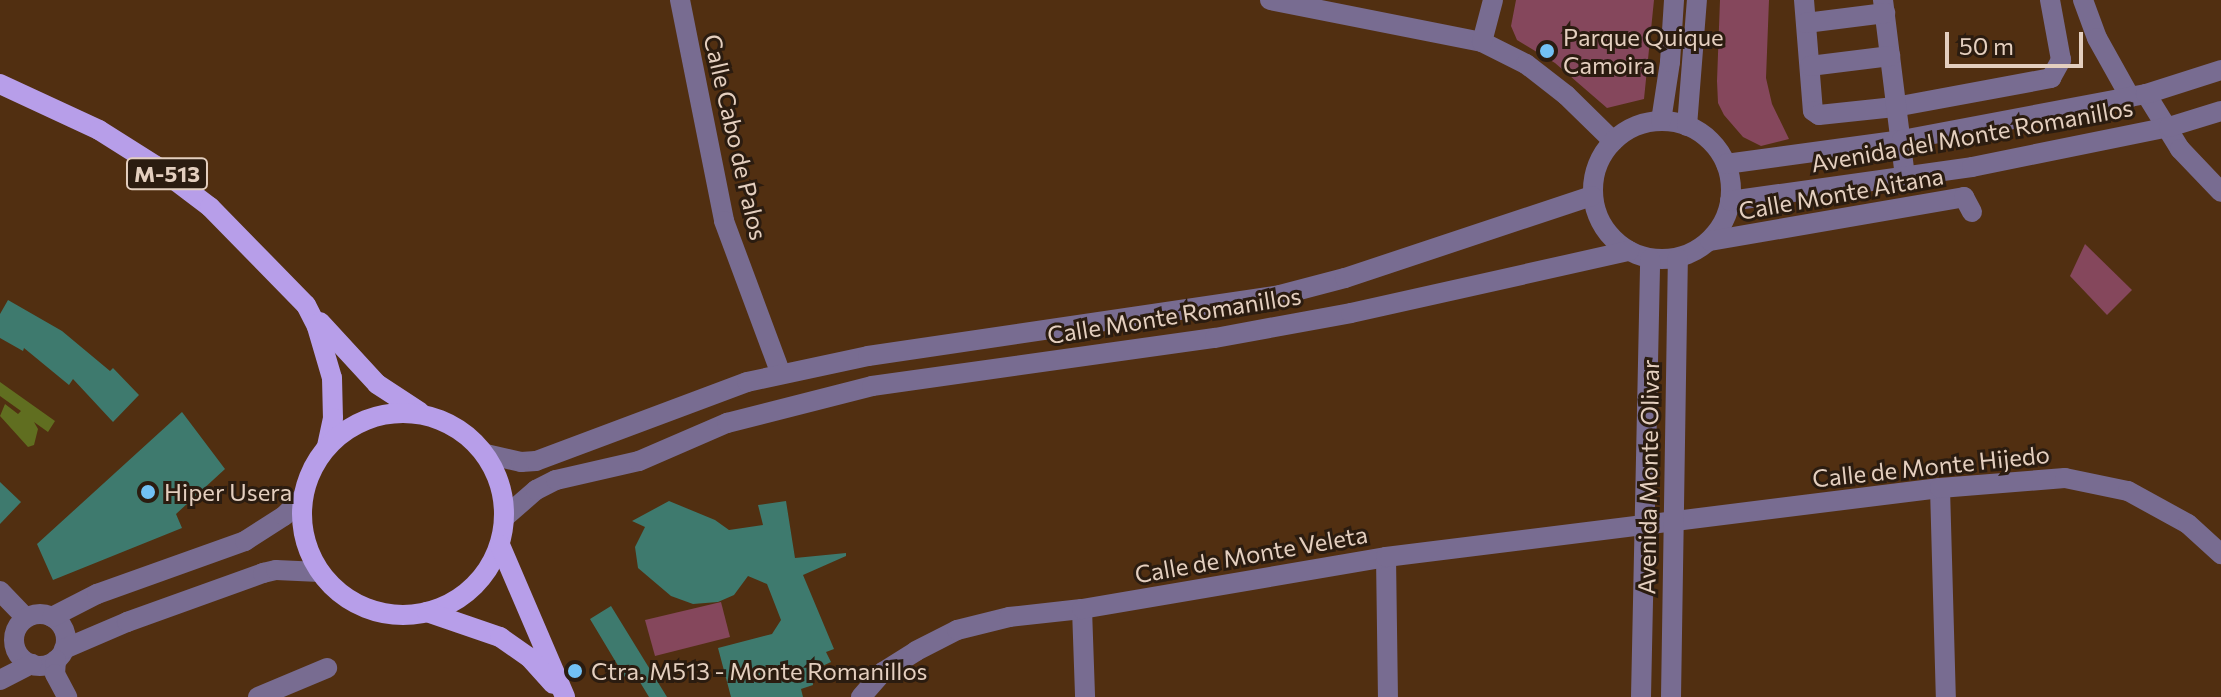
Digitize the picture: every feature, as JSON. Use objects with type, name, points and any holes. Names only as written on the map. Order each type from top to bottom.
[{"type":"main road","name":"M-513","points":[[0,84],[87,124],[156,166],[210,207],[306,305],[317,327],[332,378],[333,418],[326,447]]},
{"type":"main road","points":[[306,305],[377,384],[424,414],[459,428],[486,454],[500,484],[505,517],[500,545],[484,575],[473,588],[444,607],[427,612],[387,614],[368,608],[333,587],[320,572],[304,536],[303,497],[311,470],[326,447],[351,427],[381,414],[424,414]]},
{"type":"main road","points":[[500,545],[565,697]]},
{"type":"main road","points":[[427,612],[500,637],[529,657],[565,697]]},
{"type":"street","name":"Calle Cabo de Palos","points":[[680,0],[724,221],[781,374]]},
{"type":"street","points":[[1270,0],[1482,42],[1526,64],[1566,95],[1613,141]]},
{"type":"street","points":[[1482,42],[1493,0]]},
{"type":"street","points":[[1661,121],[1670,62],[1674,0]]},
{"type":"street","points":[[1687,126],[1697,0]]},
{"type":"street","points":[[1804,0],[1813,111],[1819,115],[1895,107],[2051,78],[2061,60],[2050,0]]},
{"type":"street","points":[[2083,0],[2097,38],[2138,95],[2169,127],[2180,149],[2221,192]]},
{"type":"street","points":[[1806,23],[1884,6],[1905,176]]},
{"type":"street","points":[[1810,66],[1890,56]]},
{"type":"street","name":"Avenida del Monte Romanillos","points":[[1726,164],[1899,140],[2138,95],[2221,70]]},
{"type":"street","name":"Avenida del Monte Romanillos","points":[[1730,201],[1972,167],[2169,127],[2221,111]]},
{"type":"street","points":[[1661,121],[1687,126],[1704,135],[1726,164],[1730,201],[1726,216],[1710,241],[1678,258],[1650,259],[1629,251],[1611,238],[1598,218],[1592,196],[1594,176],[1600,157],[1613,141],[1643,123],[1661,121]]},
{"type":"street","name":"Calle Monte Romanillos","points":[[486,454],[521,462],[536,461],[716,394],[781,374],[835,363],[1280,295],[1345,278],[1592,196]]},
{"type":"street","name":"Calle Monte Aitana","points":[[1710,241],[1964,197],[1972,212]]},
{"type":"street","name":"Calle Monte Romanillos","points":[[505,517],[536,490],[556,480],[639,461],[727,423],[872,386],[1215,338],[1336,316],[1629,251]]},
{"type":"street","name":"Avenida Monte Olivar","points":[[1671,697],[1678,258]]},
{"type":"street","name":"Avenida Monte Olivar","points":[[1641,697],[1650,259]]},
{"type":"street","points":[[835,363],[841,383],[835,396]]},
{"type":"street","points":[[716,394],[713,414],[727,423]]},
{"type":"street","name":"Calle de Monte Hijedo","points":[[1674,523],[1940,488],[2065,478],[2128,491],[2188,524],[2221,554]]},
{"type":"street","points":[[1940,488],[1946,697]]},
{"type":"street","points":[[0,639],[22,622],[39,614],[52,617],[97,594],[245,541],[284,516],[303,497]]},
{"type":"street","name":"Calle de Monte Veleta","points":[[861,697],[883,672],[957,630],[1009,617],[1082,609],[1386,557],[1674,523]]},
{"type":"street","points":[[1386,557],[1388,697]]},
{"type":"street","points":[[0,680],[127,622],[263,573],[276,570],[320,572]]},
{"type":"street","points":[[0,591],[22,622],[16,649],[32,664]]},
{"type":"street","points":[[1082,609],[1085,697]]},
{"type":"street","points":[[52,617],[65,635],[55,674],[67,697]]},
{"type":"street","points":[[258,697],[327,668]]},
{"type":"shaded area","points":[[1516,0],[1654,0],[1644,99],[1607,108],[1555,63],[1517,40],[1511,26]]},
{"type":"shaded area","points":[[1720,0],[1769,0],[1766,78],[1772,104],[1789,139],[1761,146],[1743,137],[1718,103]]},
{"type":"shaded area","points":[[2085,244],[2132,290],[2107,315],[2070,276]]},
{"type":"shaded area","points":[[0,382],[55,421],[48,432],[34,422],[38,429],[34,445],[28,447],[0,416],[5,404],[18,414],[21,411],[0,396]]},
{"type":"shaded area","points":[[721,602],[730,637],[655,656],[645,620]]},
{"type":"building","points":[[8,300],[62,331],[110,371],[113,368],[139,395],[113,422],[73,379],[69,385],[24,348],[23,351],[0,338],[0,314]]},
{"type":"building","name":"Hiper Usera","points":[[182,412],[225,469],[176,514],[182,528],[53,580],[37,544]]},
{"type":"building","points":[[0,482],[21,502],[0,524]]},
{"type":"building","points":[[669,501],[715,520],[729,530],[763,525],[758,505],[786,501],[795,558],[846,553],[846,556],[803,575],[834,649],[826,652],[831,662],[812,671],[813,685],[801,689],[803,697],[731,697],[718,648],[772,634],[781,620],[767,584],[748,576],[734,595],[718,602],[693,604],[671,596],[638,568],[635,547],[645,527],[632,521]]},
{"type":"building","points":[[611,606],[667,697],[649,697],[635,674],[626,679],[590,619]]},
{"type":"place","name":"Parque Quique Camoira","points":[[1547,51]]},
{"type":"place","name":"Hiper Usera","points":[[148,492]]},
{"type":"place","name":"Ctra. M513 - Monte Romanillos","points":[[575,671]]}]
